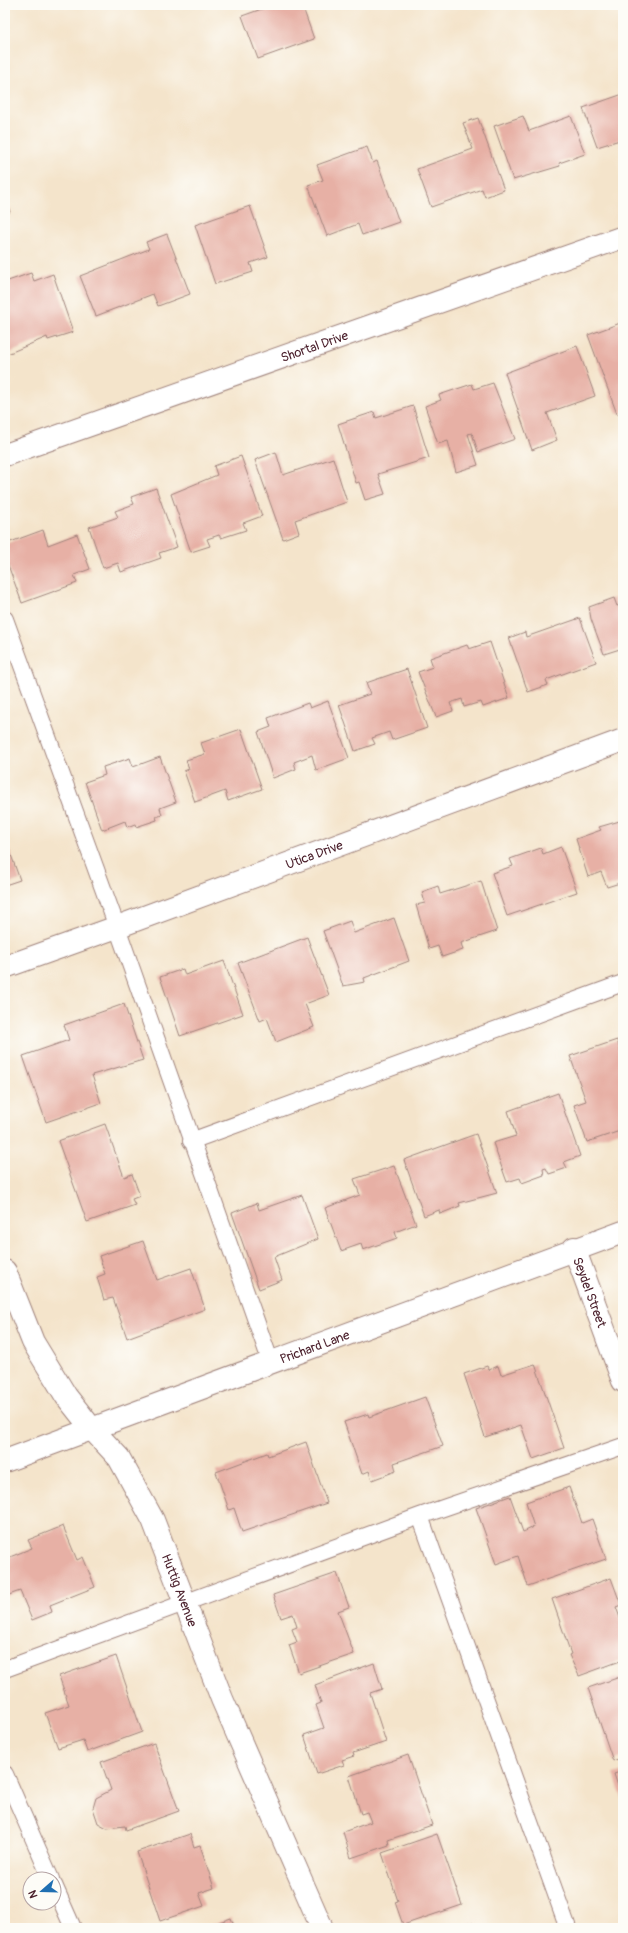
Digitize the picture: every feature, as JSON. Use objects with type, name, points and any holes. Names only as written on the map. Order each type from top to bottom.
[{"type":"street","name":"Shortal Drive","points":[[5,454],[623,237]]},
{"type":"street","name":"Utica Drive","points":[[5,967],[623,740]]},
{"type":"street","name":"Prichard Lane","points":[[5,1461],[271,1363],[574,1248],[623,1232]]},
{"type":"street","name":"Seydel Street","points":[[574,1248],[623,1381]]},
{"type":"street","name":"Huttig Avenue","points":[[5,1271],[33,1342],[66,1396],[92,1429],[119,1458],[153,1520],[222,1699],[322,1928]]},
{"type":"lane","points":[[5,619],[117,927],[271,1363]]},
{"type":"lane","points":[[192,1140],[623,983]]},
{"type":"lane","points":[[5,1669],[420,1516],[623,1446]]},
{"type":"lane","points":[[420,1516],[568,1928]]},
{"type":"lane","points":[[5,1774],[47,1871]]},
{"type":"lane","points":[[62,1903],[73,1928]]},
{"type":"building","points":[[273,5],[302,5],[314,39],[258,59],[242,16]]},
{"type":"building","points":[[623,94],[623,139],[597,147],[583,108]]},
{"type":"building","points":[[523,116],[529,131],[571,116],[585,154],[559,163],[560,166],[513,180],[494,126]]},
{"type":"building","points":[[478,118],[504,190],[485,197],[482,189],[431,207],[417,169],[473,149],[463,123]]},
{"type":"building","points":[[367,147],[373,163],[377,161],[399,222],[362,235],[358,224],[327,236],[308,185],[323,180],[317,165]]},
{"type":"building","points":[[5,197],[10,212],[5,213]]},
{"type":"building","points":[[250,206],[268,257],[250,263],[253,272],[215,284],[195,225]]},
{"type":"building","points":[[167,234],[190,294],[158,306],[153,294],[96,316],[80,276],[149,249],[146,242]]},
{"type":"building","points":[[31,273],[34,281],[53,274],[73,332],[48,340],[47,337],[5,355],[5,282]]},
{"type":"building","points":[[623,322],[623,412],[617,414],[588,335]]},
{"type":"building","points":[[577,346],[595,396],[547,413],[557,440],[532,450],[505,373]]},
{"type":"building","points":[[493,383],[515,439],[478,452],[472,433],[468,434],[478,465],[456,472],[448,441],[438,444],[425,406],[441,400],[439,395],[472,384],[474,389]]},
{"type":"building","points":[[413,406],[429,458],[378,474],[385,494],[365,500],[359,482],[356,483],[338,424],[374,412],[376,418]]},
{"type":"building","points":[[276,452],[283,475],[333,458],[347,502],[295,520],[299,533],[283,539],[255,460]]},
{"type":"building","points":[[241,456],[262,516],[243,523],[246,530],[221,538],[219,535],[207,539],[210,546],[191,552],[171,494],[217,475],[214,466]]},
{"type":"building","points":[[156,488],[177,547],[159,553],[161,558],[121,572],[118,563],[103,568],[89,527],[118,517],[115,511],[134,504],[131,497]]},
{"type":"building","points":[[43,530],[48,545],[77,534],[90,569],[74,575],[77,583],[22,603],[5,557],[5,544]]},
{"type":"building","points":[[614,598],[617,606],[623,604],[623,648],[604,654],[591,619],[589,607]]},
{"type":"building","points":[[580,618],[596,662],[546,680],[548,685],[528,692],[509,638],[525,632],[526,637]]},
{"type":"building","points":[[490,642],[509,698],[483,707],[481,702],[464,707],[462,699],[450,703],[453,711],[436,717],[418,672],[433,667],[430,658],[467,645],[469,649]]},
{"type":"building","points":[[407,669],[427,728],[392,740],[389,732],[372,738],[375,744],[355,751],[339,705],[370,694],[366,683]]},
{"type":"building","points":[[328,701],[349,758],[316,770],[312,755],[294,762],[296,769],[273,778],[258,732],[271,727],[268,718],[308,703],[310,708]]},
{"type":"building","points":[[241,729],[262,789],[228,801],[225,791],[195,802],[184,771],[189,769],[186,760],[205,754],[201,743]]},
{"type":"building","points":[[160,757],[176,802],[160,808],[162,815],[156,817],[157,820],[136,827],[135,824],[127,827],[125,821],[102,830],[85,782],[105,775],[103,767],[130,758],[133,767]]},
{"type":"building","points":[[623,820],[623,882],[607,887],[601,872],[588,877],[576,839],[601,830],[599,827]]},
{"type":"building","points":[[5,838],[20,880],[5,885]]},
{"type":"building","points":[[561,847],[577,892],[507,916],[492,873],[513,866],[510,859],[541,848],[543,854]]},
{"type":"building","points":[[481,881],[497,931],[461,943],[463,950],[442,957],[438,946],[429,949],[416,905],[425,903],[422,892],[438,886],[440,894]]},
{"type":"building","points":[[394,918],[409,961],[364,978],[365,982],[343,986],[323,931],[350,921],[354,933]]},
{"type":"building","points":[[307,937],[329,995],[305,1004],[314,1027],[276,1042],[267,1018],[260,1021],[238,963]]},
{"type":"building","points":[[224,961],[243,1014],[180,1036],[160,977],[183,969],[185,975]]},
{"type":"building","points":[[124,1004],[143,1060],[92,1075],[101,1103],[46,1122],[23,1056],[69,1040],[64,1025]]},
{"type":"building","points":[[617,1040],[623,1059],[623,1130],[587,1142],[574,1105],[586,1101],[570,1056]]},
{"type":"building","points":[[558,1093],[580,1156],[564,1162],[567,1168],[549,1174],[546,1168],[543,1169],[544,1175],[522,1183],[520,1178],[507,1182],[493,1143],[516,1136],[508,1111]]},
{"type":"building","points":[[105,1124],[124,1177],[132,1174],[140,1196],[132,1199],[135,1205],[87,1222],[58,1141]]},
{"type":"building","points":[[476,1134],[497,1193],[459,1203],[460,1206],[440,1214],[439,1210],[424,1216],[404,1160]]},
{"type":"building","points":[[394,1166],[416,1224],[395,1232],[397,1238],[363,1250],[361,1244],[341,1251],[325,1208],[360,1195],[354,1179]]},
{"type":"building","points":[[302,1195],[318,1239],[274,1257],[282,1280],[259,1289],[232,1213],[257,1203],[259,1210]]},
{"type":"building","points":[[143,1241],[157,1280],[191,1268],[205,1309],[127,1338],[113,1298],[104,1300],[97,1277],[105,1274],[99,1256]]},
{"type":"building","points":[[535,1364],[564,1448],[533,1459],[521,1425],[485,1437],[464,1374],[487,1366],[489,1370],[498,1366],[501,1375]]},
{"type":"building","points":[[425,1397],[443,1446],[394,1463],[396,1471],[372,1480],[369,1471],[362,1474],[344,1422],[368,1414],[369,1417]]},
{"type":"building","points":[[306,1442],[327,1503],[242,1532],[234,1508],[229,1510],[216,1472],[267,1453],[268,1456]]},
{"type":"building","points":[[569,1487],[582,1523],[592,1519],[606,1559],[528,1586],[518,1556],[496,1564],[476,1508],[510,1496],[523,1532],[534,1527],[526,1502]]},
{"type":"building","points":[[63,1526],[77,1560],[83,1557],[95,1587],[50,1605],[52,1612],[32,1620],[20,1591],[6,1596],[5,1559],[32,1548],[28,1540]]},
{"type":"building","points":[[337,1573],[349,1607],[338,1611],[354,1654],[299,1673],[289,1645],[297,1642],[292,1629],[297,1627],[293,1614],[281,1618],[273,1595]]},
{"type":"building","points":[[611,1578],[621,1605],[616,1607],[623,1626],[623,1660],[579,1676],[569,1655],[571,1654],[552,1599]]},
{"type":"building","points":[[116,1656],[142,1732],[87,1752],[83,1740],[58,1748],[45,1713],[69,1705],[59,1676]]},
{"type":"building","points":[[374,1663],[382,1689],[370,1693],[386,1742],[353,1753],[354,1756],[342,1760],[344,1765],[317,1774],[304,1735],[324,1728],[316,1705],[321,1703],[315,1685]]},
{"type":"building","points":[[623,1676],[623,1757],[613,1761],[588,1688]]},
{"type":"building","points":[[154,1743],[179,1811],[126,1830],[125,1826],[107,1828],[98,1823],[93,1808],[96,1798],[111,1790],[101,1762]]},
{"type":"building","points":[[408,1755],[432,1825],[388,1840],[389,1845],[351,1858],[343,1832],[371,1822],[367,1812],[361,1814],[349,1776]]},
{"type":"building","points":[[623,1771],[623,1801],[614,1774]]},
{"type":"building","points":[[190,1834],[194,1847],[200,1845],[214,1888],[199,1893],[204,1906],[160,1921],[137,1852]]},
{"type":"building","points":[[437,1834],[462,1905],[403,1925],[395,1902],[398,1901],[382,1853]]},
{"type":"building","points":[[231,1918],[235,1928],[202,1928]]},
{"type":"building","points":[[473,1923],[474,1928],[457,1928]]}]
